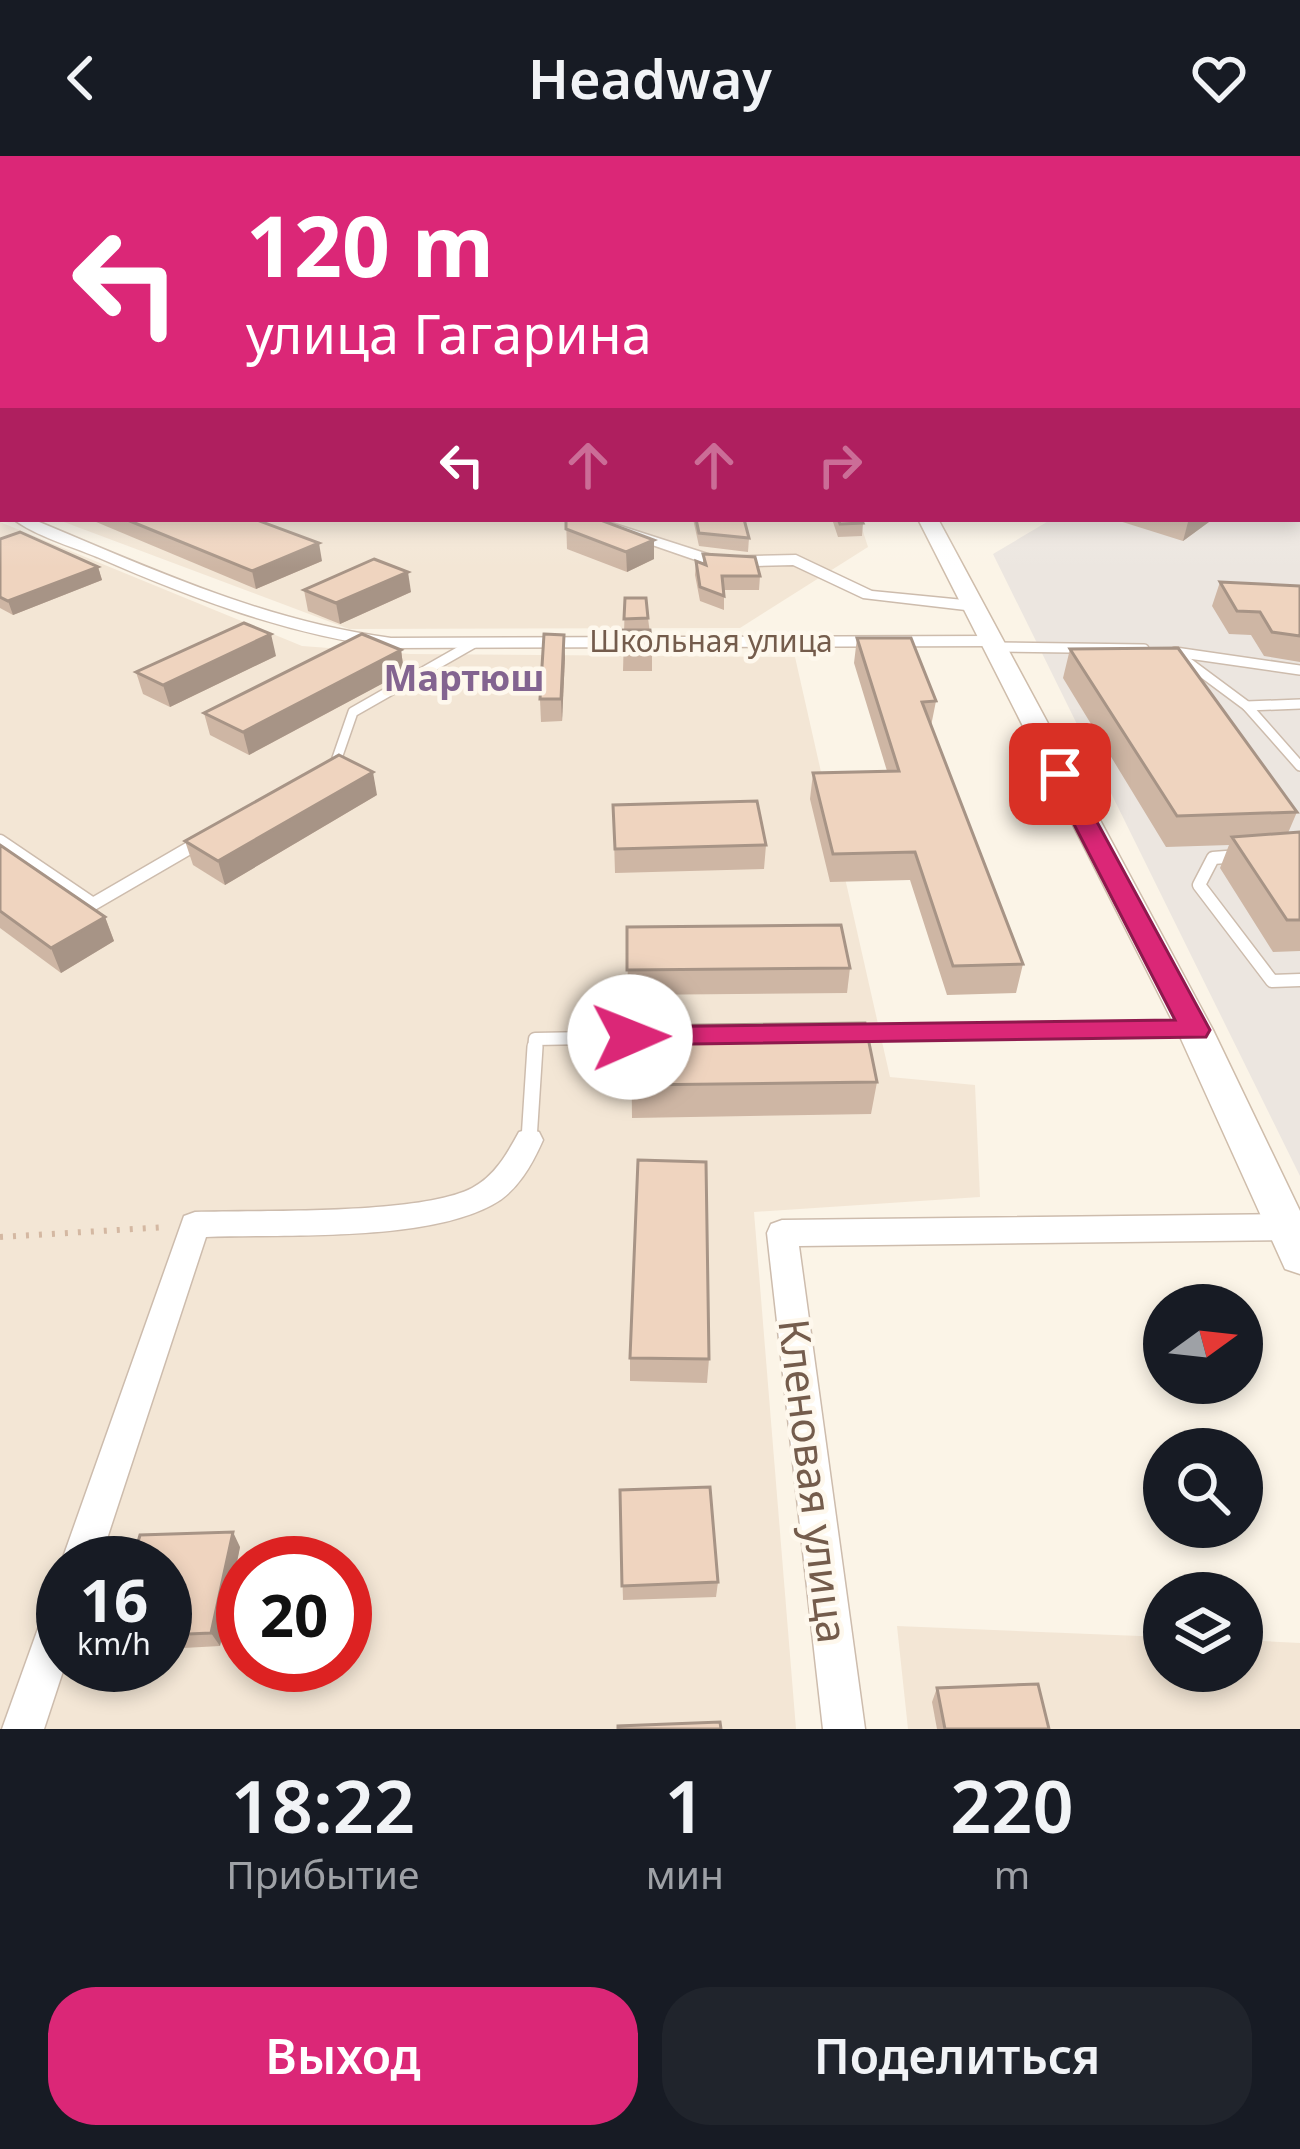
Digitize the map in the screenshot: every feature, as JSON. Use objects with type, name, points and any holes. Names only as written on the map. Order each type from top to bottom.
[{"type":"main road","points":[[930,522],[1196,1030],[1294,1242]]},
{"type":"street","name":"Школьная улица","points":[[27,522],[270,620],[331,638],[474,643],[994,644]]},
{"type":"street","points":[[593,522],[716,562],[796,560],[868,595],[974,606]]},
{"type":"street","points":[[89,1536],[195,1225],[409,1214],[480,1199],[518,1167],[530,1140]]},
{"type":"street","name":"Кленовая улица","points":[[844,1729],[782,1233],[1294,1242]]},
{"type":"street","points":[[23,1729],[36,1691]]},
{"type":"lane","points":[[318,773],[339,762],[353,712],[474,643]]},
{"type":"lane","points":[[994,644],[1173,652],[1300,670]]},
{"type":"lane","points":[[1173,652],[1247,706],[1300,766]]},
{"type":"lane","points":[[1247,706],[1300,704]]},
{"type":"lane","points":[[0,841],[94,904],[216,833]]},
{"type":"lane","points":[[1256,855],[1213,858],[1199,885],[1272,981],[1300,980]]},
{"type":"lane","points":[[842,1035],[1196,1030]]},
{"type":"lane","points":[[530,1140],[536,1039],[653,1037]]},
{"type":"path","points":[[0,1237],[195,1225]]},
{"type":"shaded area","points":[[0,522],[302,646],[410,654],[795,657],[890,1077],[975,1085],[980,1197],[754,1212],[796,1729],[0,1729]]},
{"type":"shaded area","points":[[64,522],[860,522],[868,547],[740,628],[349,629]]},
{"type":"shaded area","points":[[1047,522],[1300,522],[1300,1176],[993,554]]},
{"type":"shaded area","points":[[897,1626],[1143,1636],[1143,1692],[1263,1692],[1263,1641],[1300,1643],[1300,1729],[908,1729]]},
{"type":"building","points":[[132,522],[262,522],[319,543],[252,571]]},
{"type":"building","points":[[566,522],[606,522],[654,540],[626,552],[566,529]]},
{"type":"building","points":[[697,522],[745,522],[749,538],[699,533]]},
{"type":"building","points":[[20,532],[98,567],[8,601],[0,597],[0,539]]},
{"type":"building","points":[[703,554],[755,557],[760,576],[722,576],[724,596],[700,587],[696,561],[706,565]]},
{"type":"building","points":[[374,559],[408,572],[336,603],[304,590]]},
{"type":"building","points":[[1220,582],[1300,586],[1300,636],[1272,632],[1260,612],[1237,611]]},
{"type":"building","points":[[625,598],[646,598],[648,618],[624,619]]},
{"type":"building","points":[[244,623],[271,634],[163,685],[136,672]]},
{"type":"building","points":[[623,630],[650,630],[652,649],[622,650]]},
{"type":"building","points":[[362,634],[401,650],[243,732],[204,713]]},
{"type":"building","points":[[544,634],[564,635],[561,699],[540,699]]},
{"type":"building","points":[[857,638],[911,638],[936,701],[922,702],[1023,964],[953,966],[915,852],[833,854],[813,773],[899,771]]},
{"type":"building","points":[[1178,648],[1297,812],[1177,816],[1070,649]]},
{"type":"building","points":[[339,755],[373,772],[218,861],[185,841]]},
{"type":"building","points":[[757,801],[766,845],[615,849],[613,805]]},
{"type":"building","points":[[1300,832],[1300,920],[1287,920],[1232,837]]},
{"type":"building","points":[[0,845],[105,917],[51,948],[0,911]]},
{"type":"building","points":[[841,925],[850,968],[627,970],[627,927]]},
{"type":"building","points":[[865,1023],[877,1082],[632,1085],[631,1026]]},
{"type":"building","points":[[638,1160],[706,1162],[709,1359],[630,1358]]},
{"type":"building","points":[[710,1487],[718,1582],[622,1586],[620,1490]]},
{"type":"building","points":[[233,1532],[232,1536],[216,1536],[216,1610],[211,1633],[192,1634],[192,1536],[140,1535]]},
{"type":"building","points":[[1038,1684],[1049,1729],[945,1729],[937,1688]]},
{"type":"building","points":[[720,1722],[721,1729],[618,1729],[618,1726]]},
{"type":"district","name":"Мартюш","points":[[464,678]]},
{"type":"route","points":[[630,1037],[1196,1030],[1060,774]]}]
